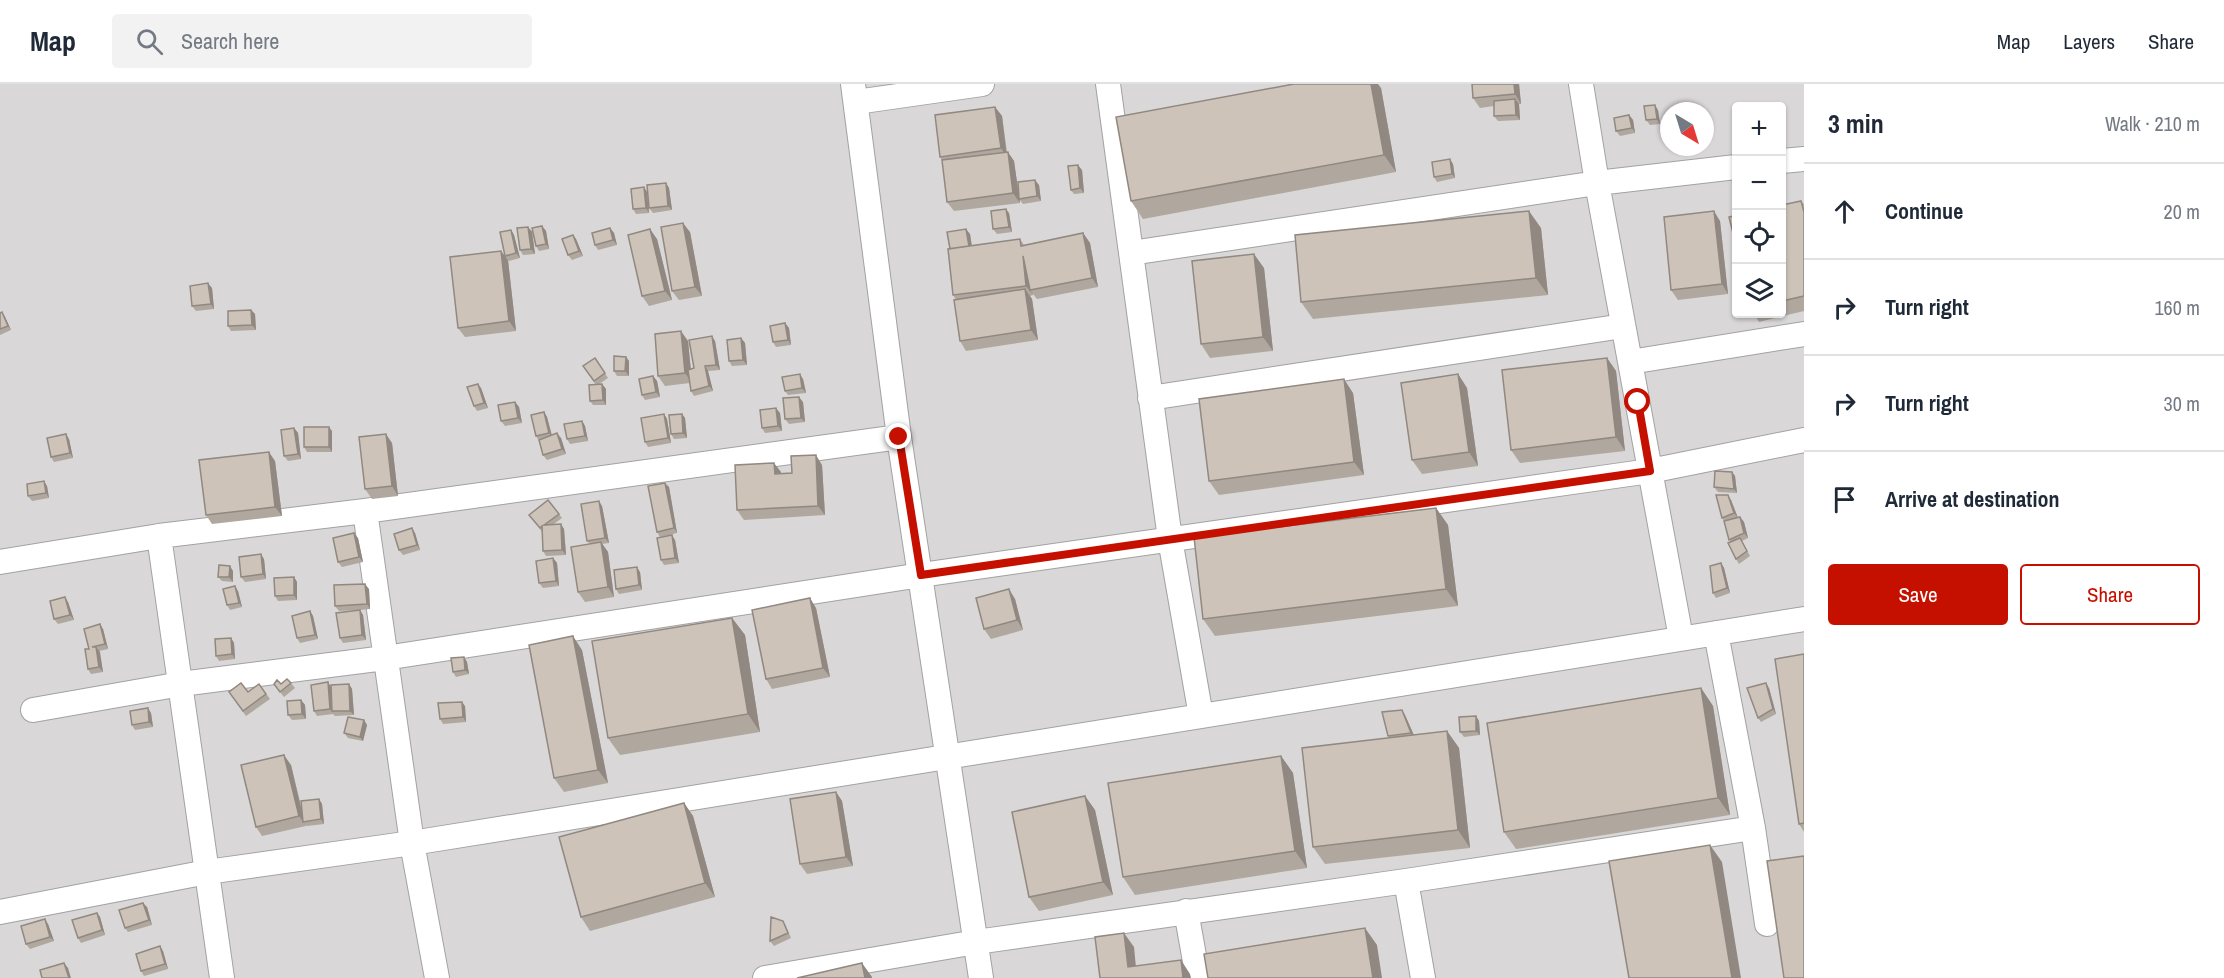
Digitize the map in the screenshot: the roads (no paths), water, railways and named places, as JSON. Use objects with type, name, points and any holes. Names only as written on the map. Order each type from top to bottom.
[{"type":"street","points":[[981,978],[899,437],[855,93],[982,84]]},
{"type":"street","points":[[1108,84],[1170,539],[1202,716]]},
{"type":"street","points":[[1581,84],[1597,183],[1681,638]]},
{"type":"street","points":[[1786,161],[1804,159]]},
{"type":"street","points":[[1131,253],[1597,183],[1732,168]]},
{"type":"street","points":[[1150,398],[1623,326]]},
{"type":"street","points":[[1630,362],[1804,334]]},
{"type":"street","points":[[0,562],[159,536],[365,511],[899,437]]},
{"type":"street","points":[[33,710],[181,684],[385,658],[921,575],[1650,471],[1804,440]]},
{"type":"street","points":[[365,511],[412,843],[437,978]]},
{"type":"street","points":[[159,536],[222,978]]},
{"type":"street","points":[[0,912],[207,872],[412,843],[1804,619]]},
{"type":"street","points":[[1716,633],[1753,828],[1767,924]]},
{"type":"street","points":[[765,978],[976,942],[1406,881],[1753,828]]},
{"type":"street","points":[[1406,881],[1423,978]]},
{"type":"street","points":[[1186,911],[1198,978]]}]
